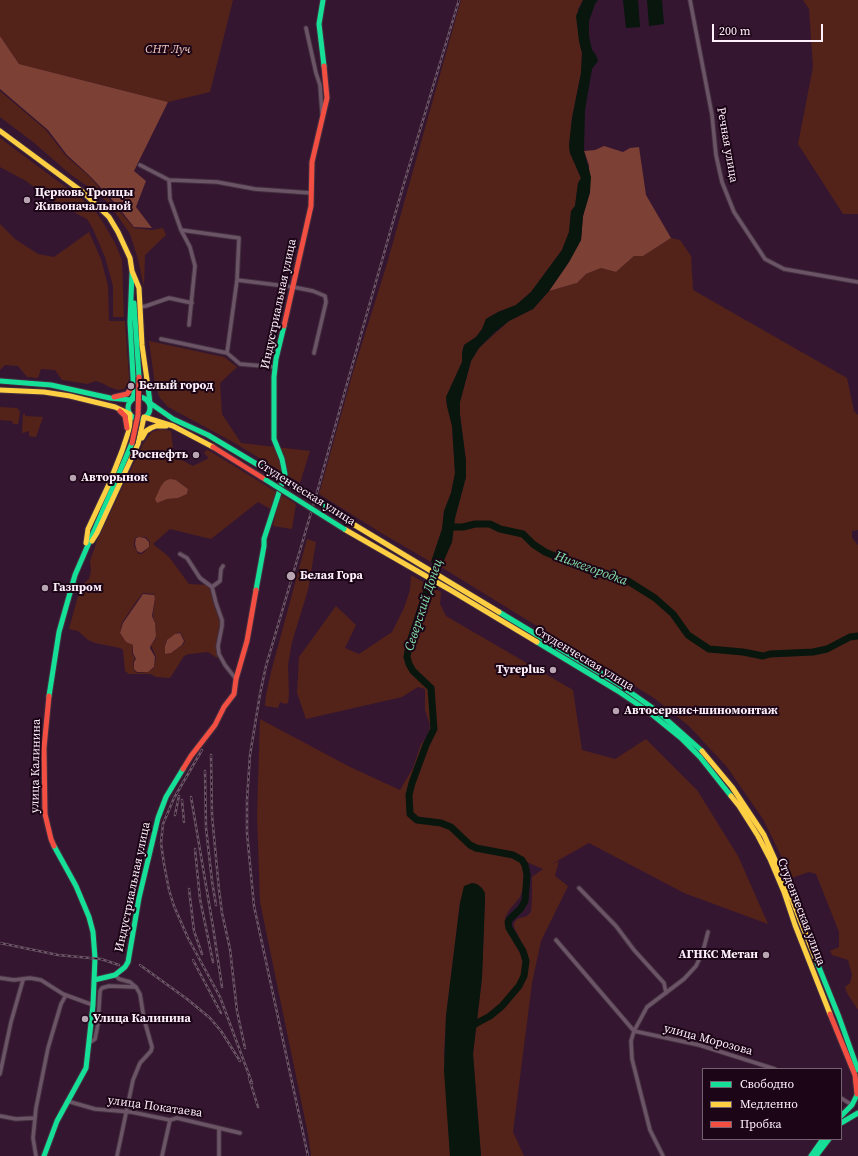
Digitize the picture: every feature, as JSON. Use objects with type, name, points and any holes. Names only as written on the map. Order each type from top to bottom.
[{"type":"main road","name":"Индустриальная улица","points":[[115,975],[125,967],[128,962],[139,898],[158,818],[166,797],[191,756],[215,725],[224,707],[234,694],[236,679],[247,641],[264,539],[285,474],[282,459],[274,440],[274,376],[311,206],[312,162],[327,98],[319,24],[323,0]]},
{"type":"main road","points":[[0,131],[84,193],[98,206],[109,217],[130,258],[138,377],[138,415],[132,443],[84,552]]},
{"type":"main road","points":[[132,270],[139,288],[142,345],[150,402],[150,412],[144,417],[138,444]]},
{"type":"main road","points":[[84,552],[88,529],[109,484],[130,427],[130,414],[128,408],[134,395],[130,322],[132,270]]},
{"type":"main road","points":[[0,382],[51,385],[110,398],[131,400],[141,398],[150,402]]},
{"type":"main road","points":[[110,398],[127,394],[131,390],[134,383]]},
{"type":"main road","points":[[70,396],[71,389]]},
{"type":"main road","points":[[0,390],[44,392],[70,396],[123,410],[134,417],[144,417]]},
{"type":"main road","name":"Студенческая улица","points":[[150,402],[173,419],[208,435],[270,472],[638,697],[684,734],[705,754],[724,776],[754,819],[772,852],[786,882],[858,1070]]},
{"type":"main road","points":[[108,406],[121,412],[127,422],[122,451]]},
{"type":"main road","name":"Студенческая улица","points":[[144,417],[173,426],[207,443],[344,529],[452,591],[597,678],[649,712],[681,738],[716,775],[739,806],[758,836],[780,881],[855,1075],[858,1104]]},
{"type":"main road","points":[[84,552],[97,533],[138,444],[146,431],[156,426],[173,426]]},
{"type":"main road","name":"улица Калинина","points":[[44,1156],[57,1121],[86,1068],[93,1005],[94,947],[89,917],[76,886],[51,839],[45,814],[44,798],[45,742],[51,676],[65,607],[84,552]]},
{"type":"main road","points":[[94,980],[115,975]]},
{"type":"main road","points":[[842,1115],[852,1105],[857,1095]]},
{"type":"main road","points":[[842,1122],[858,1113]]},
{"type":"main road","points":[[811,1156],[822,1140]]},
{"type":"main road","points":[[816,1156],[828,1140]]},
{"type":"street","name":"Речная улица","points":[[690,0],[712,115],[716,155],[722,182],[734,212],[765,259],[784,269],[858,282]]},
{"type":"street","points":[[306,28],[320,85],[323,115]]},
{"type":"street","points":[[140,165],[169,180],[217,182],[254,189],[311,193]]},
{"type":"street","points":[[169,180],[170,199],[181,230],[190,247],[195,266],[189,325]]},
{"type":"street","points":[[181,230],[239,238],[237,280],[227,353]]},
{"type":"street","points":[[237,280],[293,287],[313,291],[325,296],[326,302],[314,353]]},
{"type":"street","points":[[140,307],[169,298],[192,303]]},
{"type":"street","points":[[161,339],[227,353],[240,364],[275,367]]},
{"type":"street","points":[[180,554],[187,558],[200,578],[212,587],[222,620],[218,646],[219,654],[236,679]]},
{"type":"street","points":[[212,587],[220,581],[221,569],[223,566]]},
{"type":"street","points":[[579,888],[616,926],[634,950],[664,983],[666,993]]},
{"type":"street","points":[[663,1156],[650,1130],[632,1059],[631,1041],[634,1031],[648,1008],[696,966],[703,951],[708,932]]},
{"type":"street","points":[[556,940],[634,1031]]},
{"type":"street","points":[[115,975],[119,979],[130,982],[136,986],[140,994],[144,1019],[152,1047],[151,1051],[140,1063],[133,1080],[125,1112],[117,1156]]},
{"type":"street","points":[[0,978],[14,980],[30,978],[41,980],[66,995],[93,1005]]},
{"type":"street","points":[[0,1074],[22,980]]},
{"type":"street","points":[[89,1043],[95,1039],[98,1024],[100,991],[102,988],[109,986],[136,986]]},
{"type":"street","points":[[36,1156],[33,1138],[34,1118],[48,1048],[61,1004],[66,995]]},
{"type":"street","name":"улица Морозова","points":[[634,1031],[700,1045],[772,1068]]},
{"type":"street","points":[[842,1099],[852,1105]]},
{"type":"street","name":"улица Покатаева","points":[[67,1101],[95,1108],[131,1112],[170,1120],[177,1118],[240,1133]]},
{"type":"street","points":[[0,1116],[16,1119],[34,1118]]},
{"type":"street","points":[[162,1156],[170,1120]]},
{"type":"street","points":[[218,1156],[219,1128]]},
{"type":"green space","name":"СНТ Луч","points":[[0,0],[233,0],[210,92],[168,102],[19,64],[0,36]]},
{"type":"green space","points":[[461,0],[583,0],[578,9],[579,41],[582,53],[581,73],[572,118],[569,146],[570,153],[581,178],[578,183],[575,206],[571,211],[569,232],[562,250],[531,292],[516,305],[498,312],[486,319],[482,329],[476,337],[464,345],[462,362],[446,398],[452,426],[455,473],[451,493],[444,511],[442,529],[431,562],[319,494],[353,372],[386,267]]},
{"type":"green space","points":[[803,0],[858,0],[858,214],[843,214],[798,144],[813,67],[809,9]]},
{"type":"green space","points":[[0,91],[46,130],[66,156],[90,177],[134,228],[152,230],[163,228],[166,235],[145,255],[144,287],[138,259],[130,234],[110,205],[101,196],[70,174],[33,142],[0,117]]},
{"type":"green space","points":[[0,138],[83,200],[96,212],[115,243],[122,260],[124,317],[113,317],[113,286],[105,257],[87,219],[56,203],[26,181],[0,167]]},
{"type":"green space","points":[[0,224],[15,239],[38,254],[54,257],[89,232],[101,259],[108,286],[109,321],[125,321],[129,378],[124,389],[118,390],[96,381],[87,384],[62,380],[55,370],[41,369],[38,378],[27,377],[18,366],[5,365],[0,370]]},
{"type":"green space","points":[[671,238],[680,240],[691,256],[693,290],[847,378],[854,411],[858,415],[858,530],[852,531],[852,538],[858,545],[858,1010],[847,993],[845,987],[850,983],[852,975],[848,960],[832,955],[830,951],[839,947],[839,932],[816,874],[809,872],[792,878],[763,819],[727,767],[689,726],[654,698],[441,567],[452,542],[455,518],[466,477],[466,461],[460,415],[460,402],[471,361],[479,348],[509,321],[533,309],[549,291],[577,283],[586,274],[601,268],[616,272],[634,256],[643,256]]},
{"type":"green space","points":[[149,341],[224,357],[237,367],[220,383],[222,414],[241,443],[310,451],[300,483],[233,442],[168,407],[160,398],[155,385]]},
{"type":"green space","points":[[0,407],[17,408],[20,413],[18,424],[13,424],[12,421],[0,420]]},
{"type":"green space","points":[[23,414],[25,414],[25,416],[43,417],[36,437],[29,436],[29,431],[22,433]]},
{"type":"green space","points":[[162,429],[171,431],[174,456],[193,466],[209,458],[204,453],[208,450],[296,504],[292,529],[273,526],[276,512],[258,502],[211,539],[170,529],[153,544],[169,557],[189,584],[207,585],[212,588],[221,620],[219,655],[217,658],[208,652],[184,656],[170,678],[156,677],[151,674],[129,674],[125,671],[123,650],[120,648],[95,643],[88,640],[78,631],[69,629],[79,592],[83,584],[89,579],[91,571],[90,561],[97,541],[143,444],[152,432]],"holes":[[[176,480],[188,489],[187,494],[178,498],[167,499],[157,503]],[[136,537],[146,537],[150,542],[149,547],[142,554],[137,552],[134,542]],[[143,593],[154,594],[153,616],[156,639],[151,645],[156,657],[154,668],[148,672],[137,673],[134,670],[133,662],[135,659],[132,653],[133,645],[126,642],[120,633],[122,623]],[[180,632],[185,641],[183,645],[171,653],[165,654],[166,641]]]},
{"type":"green space","points":[[307,539],[316,542],[308,590],[292,642],[288,665],[288,703],[285,704],[280,702],[278,708],[265,706],[271,672]]},
{"type":"green space","points":[[411,575],[441,592],[440,604],[446,616],[573,690],[582,750],[615,759],[646,739],[697,790],[738,856],[768,924],[684,893],[589,843],[550,865],[559,861],[555,876],[568,886],[541,941],[532,983],[513,1132],[524,1156],[481,1156],[473,1054],[482,978],[485,893],[460,903],[446,1016],[444,1054],[450,1156],[311,1156],[308,1134],[260,902],[257,816],[260,719],[350,767],[400,790],[413,768],[421,744],[429,734],[430,725],[425,710],[425,689],[418,687],[402,697],[306,719],[297,693],[299,657],[336,606],[356,625],[345,648],[359,654],[392,632],[404,608],[410,590]],"holes":[[[511,858],[522,860],[543,869],[532,877],[531,912],[527,916],[517,919],[514,923],[514,927],[528,956],[526,976],[522,957],[506,929],[505,917],[520,897],[525,884],[522,865],[520,862]]]},
{"type":"shaded area","points":[[583,0],[598,0],[589,21],[589,36],[592,50],[598,61],[592,69],[585,110],[584,151],[591,177],[590,192],[583,216],[581,240],[569,262],[549,291],[533,309],[509,321],[494,333],[479,348],[471,361],[460,402],[460,415],[466,461],[466,477],[455,518],[452,542],[441,567],[431,562],[442,529],[444,511],[451,493],[455,473],[452,426],[446,397],[462,362],[464,345],[476,337],[482,329],[486,319],[498,312],[516,305],[531,292],[562,250],[569,232],[571,211],[575,206],[578,183],[581,178],[570,153],[569,146],[572,118],[581,73],[582,53],[576,16]]},
{"type":"shaded area","points":[[623,0],[638,0],[640,27],[626,28]]},
{"type":"shaded area","points":[[647,0],[662,0],[664,24],[649,26]]},
{"type":"shaded area","points":[[0,36],[19,64],[168,102],[134,171],[146,181],[136,207],[152,228],[134,227],[90,176],[67,155],[48,130],[0,89]]},
{"type":"shaded area","points":[[604,146],[623,152],[630,148],[639,147],[646,195],[671,238],[643,256],[634,256],[616,272],[601,268],[586,274],[577,283],[549,291],[569,262],[581,240],[583,216],[590,192],[589,165],[584,151],[595,150]]},
{"type":"shaded area","points":[[170,479],[176,480],[188,489],[187,494],[178,498],[167,499],[157,503],[155,499],[161,486],[165,481]]},
{"type":"shaded area","points":[[136,538],[145,538],[149,542],[149,547],[141,553],[137,551],[135,544]]},
{"type":"shaded area","points":[[143,594],[154,595],[155,598],[152,616],[155,623],[156,636],[150,648],[155,657],[154,667],[148,672],[137,672],[134,669],[134,662],[136,659],[133,653],[133,645],[126,642],[120,633],[123,623]]},
{"type":"shaded area","points":[[180,633],[184,641],[182,645],[171,653],[165,654],[167,640],[175,634]]},
{"type":"shaded area","points":[[472,883],[477,884],[485,893],[482,978],[473,1054],[481,1156],[450,1156],[444,1071],[446,1016],[460,903],[464,886]]},
{"type":"waterway","name":"Нижегородка","points":[[448,527],[490,524],[500,529],[523,534],[533,544],[545,552],[593,572],[628,581],[655,598],[673,614],[688,635],[709,649],[743,652],[763,656],[770,654],[813,652],[827,649],[850,637],[858,636]]},
{"type":"waterway","name":"Северский Донец","points":[[439,556],[409,645],[407,657],[413,671],[431,688],[434,729],[426,745],[412,783],[409,795],[410,814],[417,820],[441,823],[451,827],[470,845],[476,848],[513,855],[522,860],[525,865],[527,875],[525,901],[521,908],[508,922],[509,928],[523,951],[526,961],[524,976],[519,986],[502,1006],[490,1016],[470,1028]]},
{"type":"railway","points":[[308,1156],[254,906],[247,833],[247,800],[250,755],[266,666],[318,489],[402,190],[459,0]]},
{"type":"railway","points":[[202,750],[174,798],[163,824],[161,843],[164,864],[174,906],[188,938],[220,997],[252,1083]]},
{"type":"railway","points":[[211,755],[212,815],[219,890],[222,913],[230,949],[237,1011],[245,1048]]},
{"type":"railway","points":[[205,771],[206,828],[216,905]]},
{"type":"railway","points":[[175,815],[179,796]]},
{"type":"railway","points":[[191,797],[222,987]]},
{"type":"railway","points":[[182,800],[184,822]]},
{"type":"railway","points":[[195,849],[200,899],[213,962]]},
{"type":"railway","points":[[189,889],[194,931],[202,954]]},
{"type":"railway","points":[[0,943],[58,955],[101,959],[119,965]]},
{"type":"railway","points":[[193,960],[221,1013]]},
{"type":"railway","points":[[140,965],[187,999],[210,1018],[221,1031],[240,1061]]},
{"type":"railway","points":[[249,1078],[258,1107]]},
{"type":"traffic: fast","points":[[323,0],[319,24],[324,66]]},
{"type":"traffic: fast","points":[[0,381],[51,385],[110,398],[131,400],[134,395],[130,322],[132,273]]},
{"type":"traffic: fast","points":[[134,303],[139,377]]},
{"type":"traffic: fast","points":[[256,590],[264,539],[285,474],[282,459],[274,439],[274,377],[276,359],[284,326]]},
{"type":"traffic: fast","points":[[148,387],[150,403],[173,419],[208,435],[270,472]]},
{"type":"traffic: fast","points":[[139,397],[143,398],[149,404],[150,408],[149,412],[143,418],[139,419],[135,418],[129,412],[128,408],[129,404],[135,398],[139,397]]},
{"type":"traffic: fast","points":[[49,696],[59,632],[75,575],[132,443]]},
{"type":"traffic: fast","points":[[270,472],[348,521]]},
{"type":"traffic: fast","points":[[266,480],[344,529]]},
{"type":"traffic: fast","points":[[499,612],[617,683],[657,711],[702,751]]},
{"type":"traffic: fast","points":[[537,642],[618,691],[649,712],[681,738],[700,757],[731,796]]},
{"type":"traffic: fast","points":[[94,980],[115,975],[125,967],[128,962],[139,898],[158,818],[166,797],[183,769]]},
{"type":"traffic: fast","points":[[44,1156],[57,1121],[86,1068],[93,1005],[95,958],[93,932],[89,917],[76,886],[54,846]]},
{"type":"traffic: fast","points":[[816,960],[858,1070]]},
{"type":"traffic: fast","points":[[842,1115],[852,1105],[858,1093]]},
{"type":"traffic: fast","points":[[842,1122],[858,1113]]},
{"type":"traffic: fast","points":[[811,1156],[822,1140]]},
{"type":"traffic: fast","points":[[816,1156],[828,1140]]},
{"type":"traffic: slow","points":[[0,131],[84,193],[109,217],[118,232],[130,258],[132,271],[139,288],[142,345],[148,387]]},
{"type":"traffic: slow","points":[[0,390],[44,392],[70,396],[115,407],[130,414],[130,427],[122,451],[109,484],[88,529],[86,543]]},
{"type":"traffic: slow","points":[[92,541],[138,444],[144,417],[173,426],[213,447]]},
{"type":"traffic: slow","points":[[142,438],[146,431],[151,428],[156,426],[166,426]]},
{"type":"traffic: slow","points":[[348,521],[499,612]]},
{"type":"traffic: slow","points":[[344,529],[537,642]]},
{"type":"traffic: slow","points":[[702,751],[732,787],[764,835],[785,882],[816,960]]},
{"type":"traffic: slow","points":[[731,796],[758,836],[770,859],[830,1014]]},
{"type":"traffic: jam","points":[[284,326],[311,206],[312,162],[327,98],[324,66]]},
{"type":"traffic: jam","points":[[132,443],[138,415],[139,377]]},
{"type":"traffic: jam","points":[[114,397],[127,394],[133,386]]},
{"type":"traffic: jam","points":[[120,411],[125,416],[127,428]]},
{"type":"traffic: jam","points":[[213,447],[266,480]]},
{"type":"traffic: jam","points":[[183,769],[215,725],[224,707],[234,694],[236,679],[247,641],[256,590]]},
{"type":"traffic: jam","points":[[49,696],[44,748],[45,814],[54,846]]},
{"type":"traffic: jam","points":[[830,1014],[855,1075],[857,1094]]},
{"type":"place","name":"Церковь Троицы Живоначальной","points":[[27,200]]},
{"type":"place","name":"Белый город","points":[[131,386]]},
{"type":"place","name":"Роснефть","points":[[196,455]]},
{"type":"place","name":"Авторынок","points":[[73,478]]},
{"type":"place","name":"Белая Гора","points":[[291,576]]},
{"type":"place","name":"Газпром","points":[[45,588]]},
{"type":"place","name":"Tyreplus","points":[[553,670]]},
{"type":"place","name":"Автосервис+шиномонтаж","points":[[616,711]]},
{"type":"place","name":"АГНКС Метан","points":[[766,955]]},
{"type":"place","name":"Улица Калинина","points":[[85,1019]]}]
